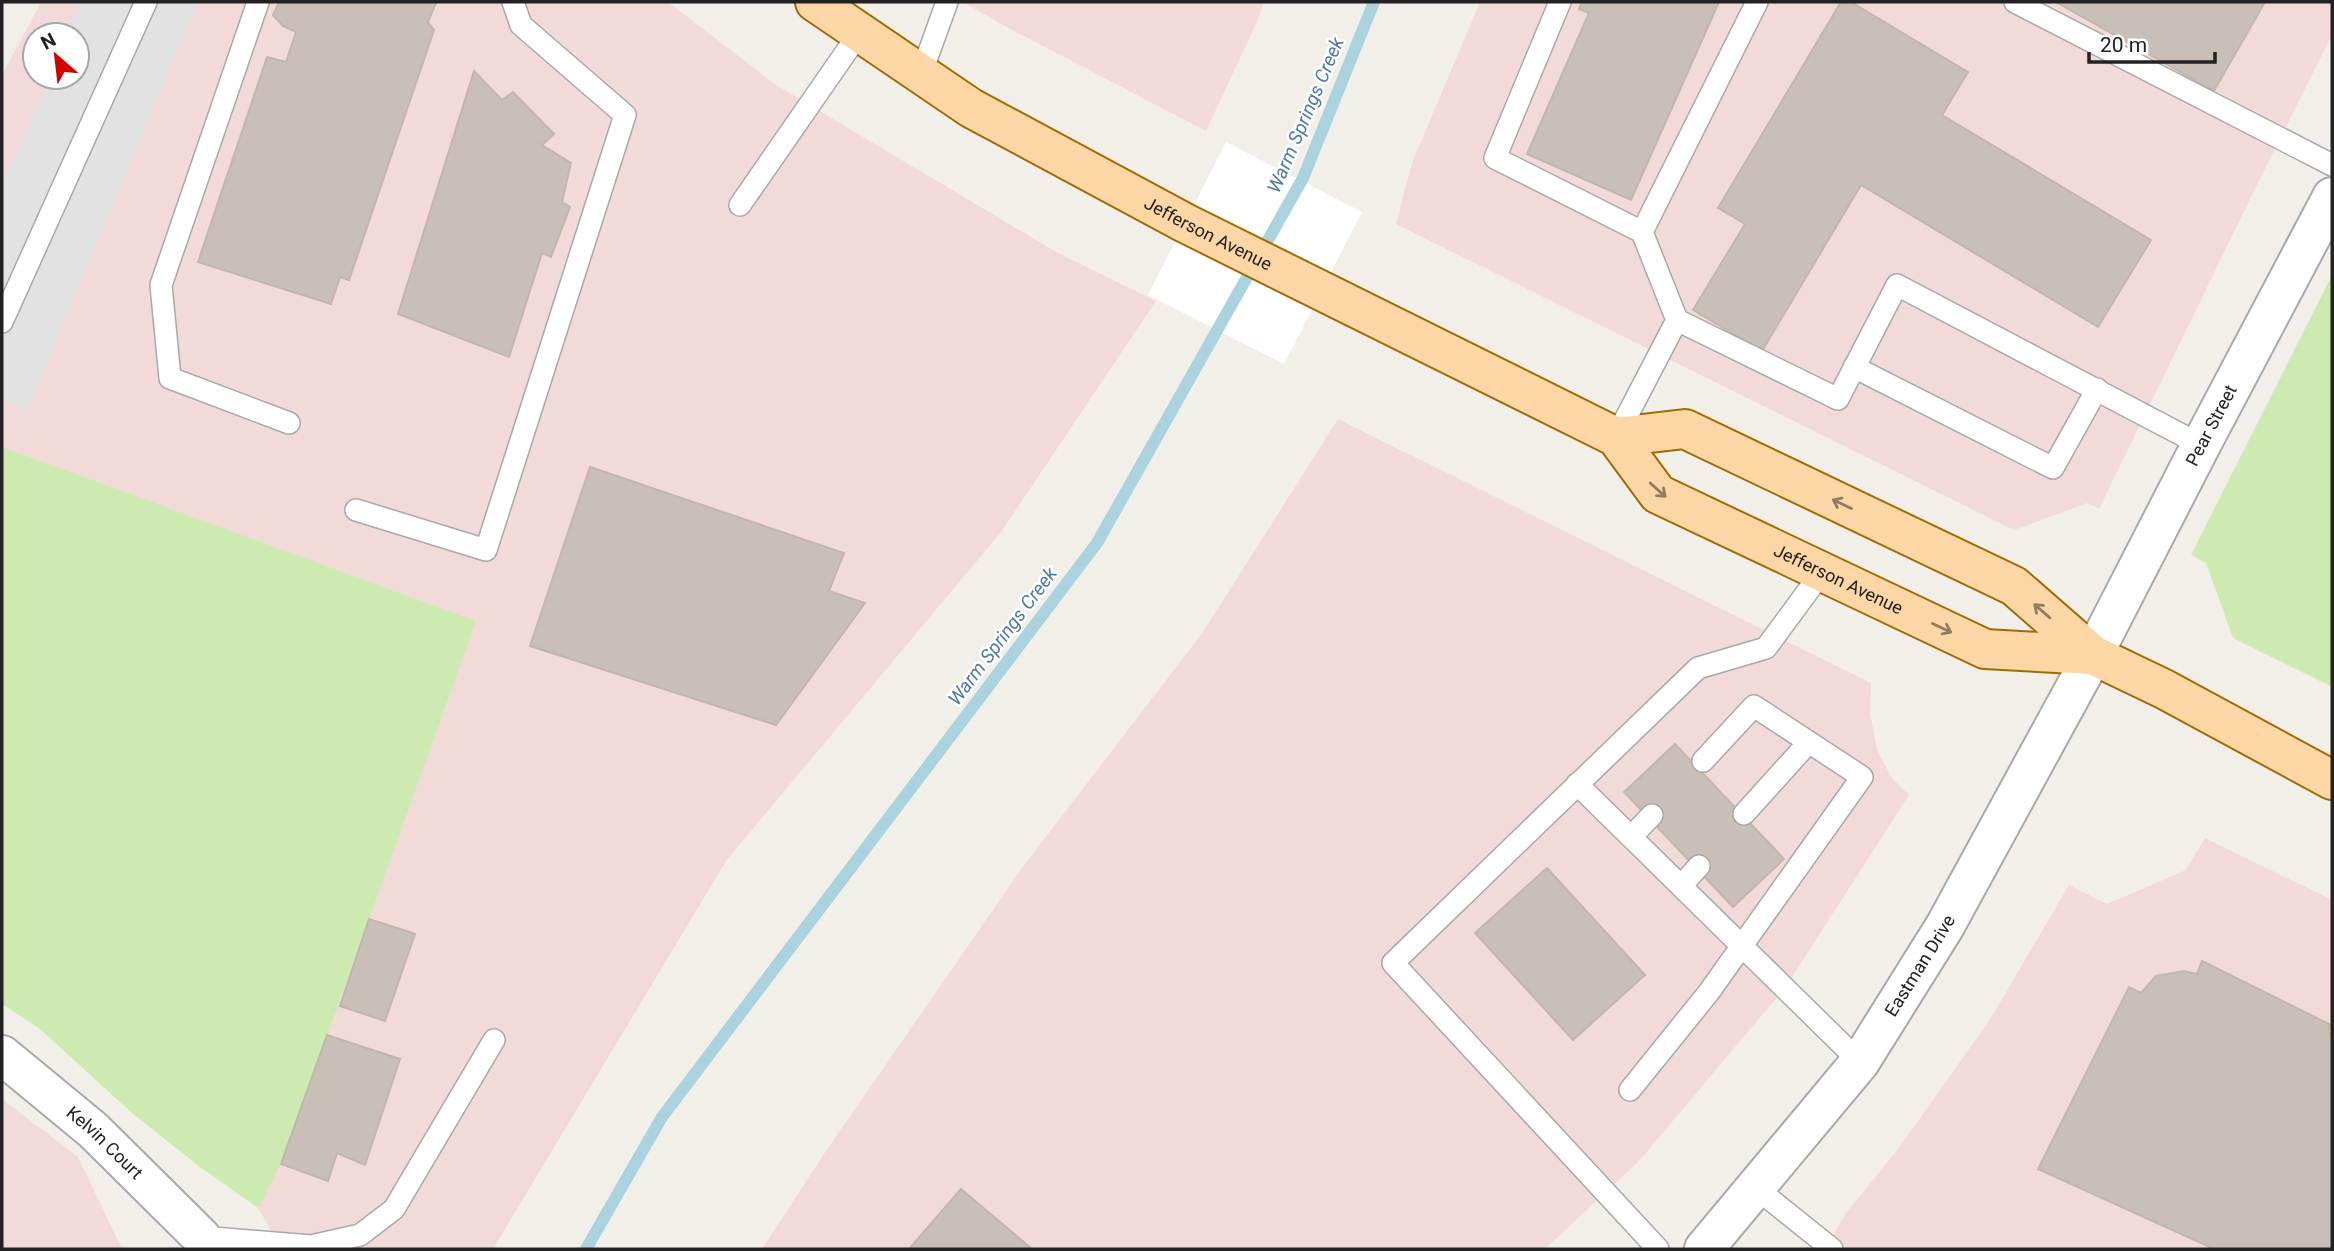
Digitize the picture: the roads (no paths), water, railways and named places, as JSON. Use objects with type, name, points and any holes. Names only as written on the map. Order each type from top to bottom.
[{"type":"main road","name":"Jefferson Avenue","points":[[815,2],[971,108],[1185,223],[1616,438],[1658,494],[1985,649],[2094,655]]},
{"type":"main road","name":"Jefferson Avenue","points":[[1616,438],[1685,429],[2014,586],[2094,655],[2164,689],[2332,780]]},
{"type":"street","name":"Pear Street","points":[[2094,655],[2332,197]]},
{"type":"street","name":"Eastman Drive","points":[[1704,1249],[1860,1062],[1945,926],[2094,655]]},
{"type":"street","name":"Kelvin Court","points":[[2,1055],[93,1130],[199,1243]]},
{"type":"lane","points":[[2,322],[146,2]]},
{"type":"lane","points":[[258,2],[161,285],[170,378],[289,423]]},
{"type":"lane","points":[[356,510],[486,550],[625,115],[521,25],[513,2]]},
{"type":"lane","points":[[921,74],[947,2]]},
{"type":"lane","points":[[1560,2],[1495,158],[1642,232],[1677,320],[1838,399],[1897,285],[2201,445]]},
{"type":"lane","points":[[1642,232],[1757,2]]},
{"type":"lane","points":[[2015,2],[2332,165]]},
{"type":"lane","points":[[740,205],[860,32]]},
{"type":"lane","points":[[1616,438],[1677,320]]},
{"type":"lane","points":[[1854,367],[2053,467],[2097,389]]},
{"type":"lane","points":[[1658,1249],[1393,963],[1698,668],[1766,648],[1822,572]]},
{"type":"lane","points":[[1630,1090],[1709,992],[1862,777],[1754,706],[1703,761]]},
{"type":"lane","points":[[1744,814],[1809,742]]},
{"type":"lane","points":[[1577,784],[1860,1062]]},
{"type":"lane","points":[[1631,837],[1652,815]]},
{"type":"lane","points":[[1681,886],[1699,866]]},
{"type":"lane","points":[[199,1243],[311,1246],[360,1236],[394,1209],[494,1040]]},
{"type":"lane","points":[[1756,1188],[1832,1249]]},
{"type":"waterway","name":"Warm Springs Creek","points":[[586,1249],[662,1117],[1097,543],[1303,178],[1374,2]]}]
